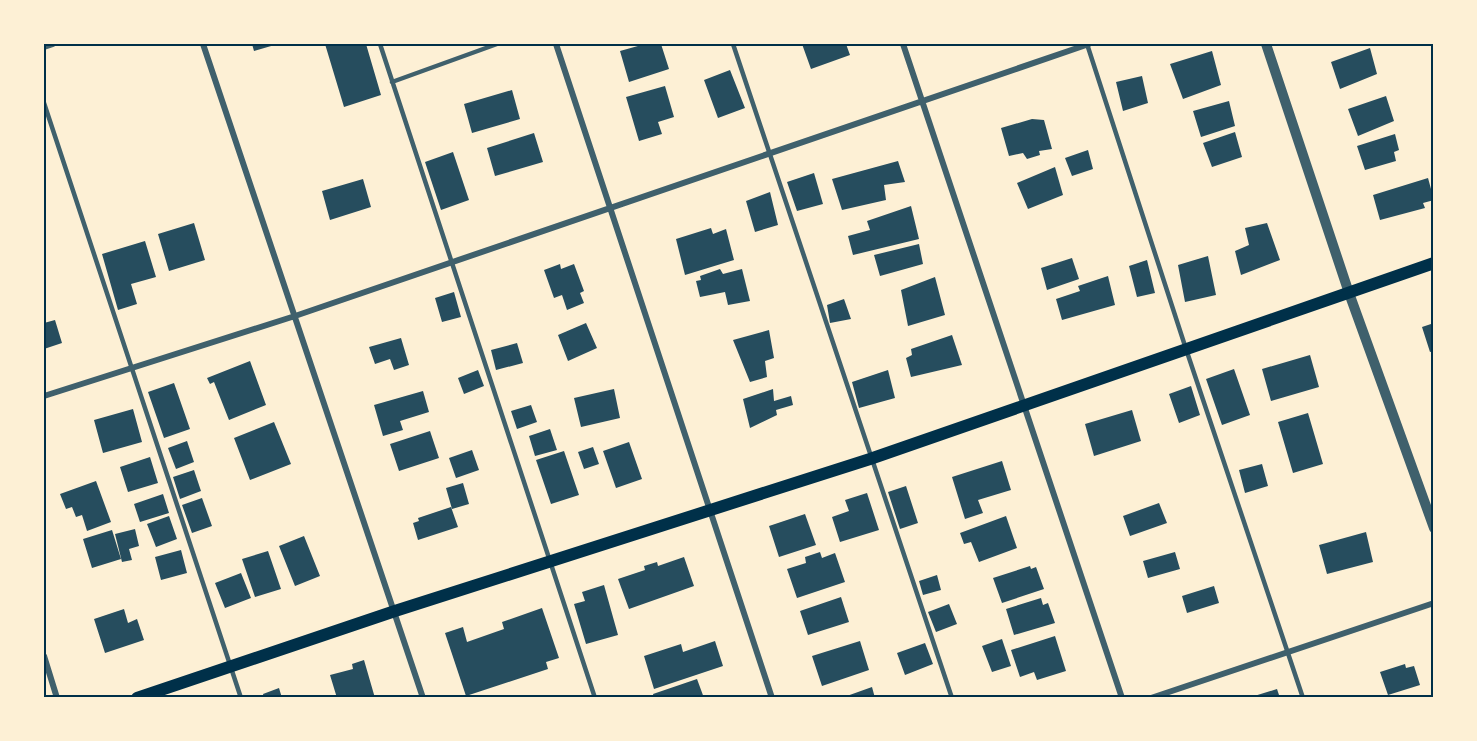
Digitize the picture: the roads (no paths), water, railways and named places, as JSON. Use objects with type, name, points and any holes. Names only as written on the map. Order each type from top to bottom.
[{"type":"main road","points":[[137,698],[395,611],[870,459],[1434,263]]},
{"type":"street","points":[[44,47],[53,44]]},
{"type":"street","points":[[203,44],[423,698]]},
{"type":"street","points":[[556,44],[708,511],[772,698]]},
{"type":"street","points":[[903,44],[1122,698]]},
{"type":"street","points":[[44,396],[295,316],[1088,44]]},
{"type":"street","points":[[1266,44],[1349,293],[1434,528]]},
{"type":"street","points":[[1151,698],[1434,603]]},
{"type":"street","points":[[44,656],[57,698]]},
{"type":"lane","points":[[380,44],[595,698]]},
{"type":"lane","points":[[392,82],[497,44]]},
{"type":"lane","points":[[733,44],[870,459],[952,698]]},
{"type":"lane","points":[[1088,44],[1186,349],[1303,698]]},
{"type":"lane","points":[[44,103],[241,698]]}]
